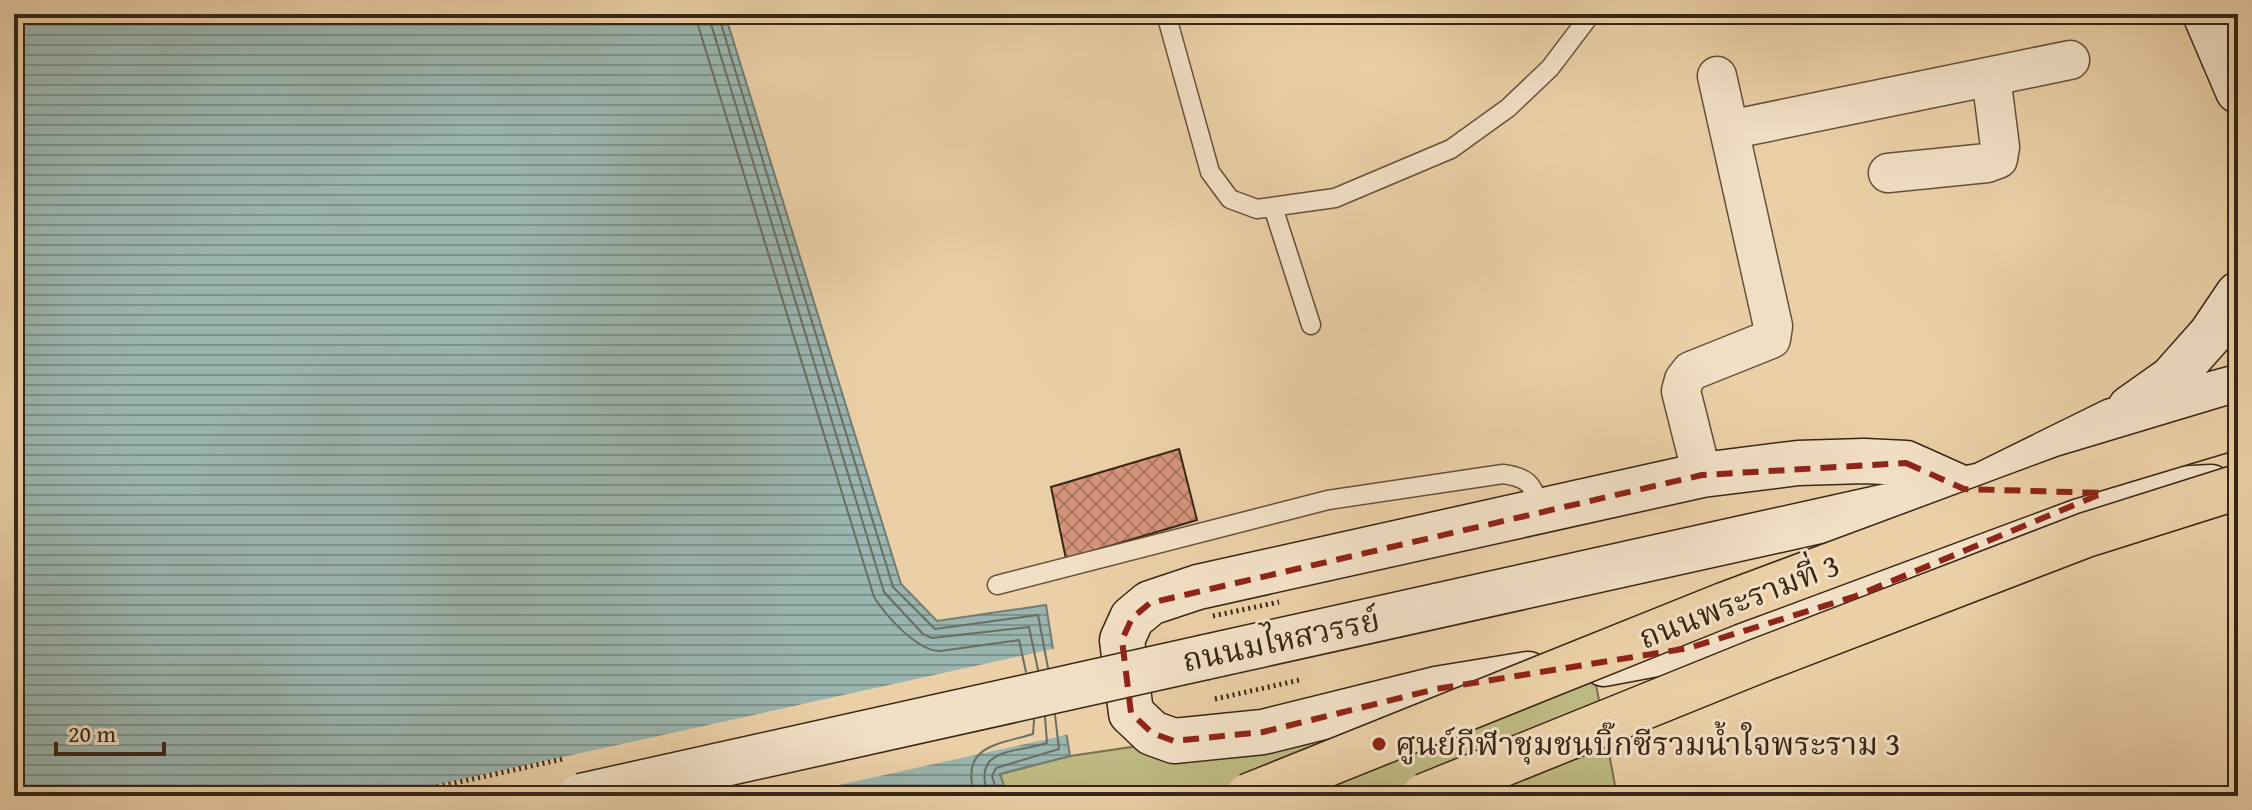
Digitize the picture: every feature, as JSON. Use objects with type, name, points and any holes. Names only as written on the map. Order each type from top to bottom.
[{"type":"main road","points":[[2205,14],[2238,91]]},
{"type":"main road","points":[[2112,421],[2171,379],[2211,334],[2238,294]]},
{"type":"main road","name":"ถนนมไหสวรรย์","points":[[581,796],[1973,487],[2112,421],[2238,387]]},
{"type":"main road","name":"ถนนพระรามที่ 3","points":[[1248,796],[1726,604],[2065,478],[2238,426]]},
{"type":"main road","points":[[1973,487],[1906,463],[1864,461],[1798,463],[1702,475],[1198,587],[1150,603],[1132,618],[1122,640],[1131,713],[1152,733],[1174,741],[1263,732],[1436,689],[1689,648],[1780,623],[1856,596],[2003,531],[2103,493]]},
{"type":"main road","name":"ถนนมไหสวรรย์","points":[[1973,487],[2103,493],[2230,490]]},
{"type":"main road","name":"ถนนพระรามที่ 3","points":[[1424,796],[1758,661],[2072,540],[2230,490]]},
{"type":"street","points":[[1729,130],[2070,60]]},
{"type":"street","points":[[1702,475],[1681,391],[1684,380],[1691,371],[1771,339],[1773,326],[1717,76]]},
{"type":"street","points":[[1888,173],[1987,163],[1998,159],[2000,147],[1991,76]]},
{"type":"lane","points":[[1166,14],[1210,172],[1230,199],[1257,209],[1335,198],[1451,149],[1508,108],[1550,68],[1591,14]]},
{"type":"lane","points":[[1273,207],[1311,325]]},
{"type":"lane","points":[[997,585],[1328,500],[1503,474],[1529,481],[1543,511]]},
{"type":"highlighted area","points":[[1906,463],[1964,489],[2103,493],[1856,596],[1689,648],[1436,689],[1263,732],[1174,741],[1152,733],[1131,713],[1122,640],[1132,618],[1150,603],[1702,475]]},
{"type":"shaded area","name":"ศูนย์กีฬาชุมชนบิ๊กซีรวมน้ำใจพระราม 3","points":[[1595,679],[1617,796],[1007,796],[1000,774],[1070,756]]},
{"type":"water","points":[[14,14],[725,14],[901,584],[937,621],[1046,605],[1070,756],[1000,774],[1007,796],[14,796]]},
{"type":"pier","points":[[1057,648],[1070,734],[789,796],[386,796]]},
{"type":"building","points":[[1179,449],[1197,520],[1066,559],[1051,487]]},
{"type":"place","name":"ศูนย์กีฬาชุมชนบิ๊กซีรวมน้ำใจพระราม 3","points":[[1379,744]]}]
